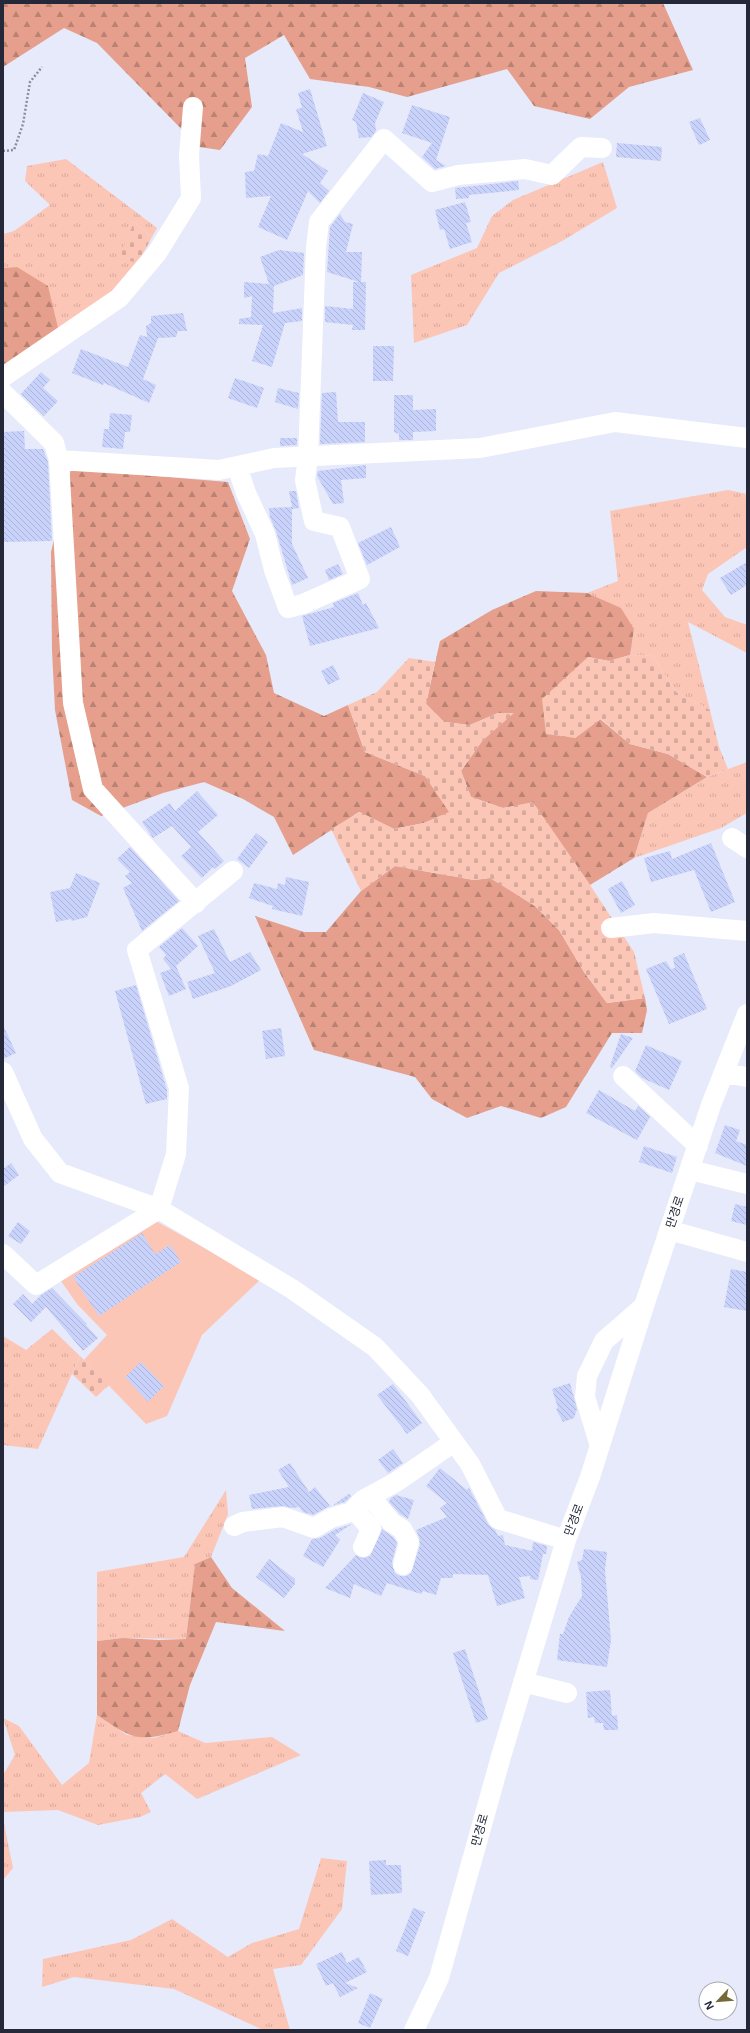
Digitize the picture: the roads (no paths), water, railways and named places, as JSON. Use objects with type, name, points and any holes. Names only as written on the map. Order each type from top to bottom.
[{"type":"street","points":[[3,377],[119,298],[157,254],[191,198],[189,155],[193,107]]},
{"type":"street","points":[[237,466],[246,493],[264,534],[274,570],[288,608],[303,604],[360,579],[340,527],[314,521],[305,480],[308,457],[316,246],[319,222],[384,139],[432,182],[458,175],[525,169],[552,175],[581,147],[602,148]]},
{"type":"street","points":[[3,393],[54,443],[59,460],[73,703],[93,789],[196,903]]},
{"type":"street","points":[[59,460],[220,470],[274,458],[480,448],[615,422],[747,438]]},
{"type":"street","points":[[3,1254],[36,1285],[159,1209],[176,1154],[179,1088],[137,950],[233,871]]},
{"type":"street","points":[[611,928],[654,923],[747,931]]},
{"type":"street","name":"만경로","points":[[414,2030],[439,1978],[523,1682],[566,1540],[590,1477],[644,1306],[698,1146],[747,1014]]},
{"type":"street","points":[[3,1072],[10,1102],[33,1139],[60,1173],[159,1209],[292,1289],[375,1347],[420,1395],[470,1464],[498,1518],[566,1540]]},
{"type":"street","points":[[724,1073],[747,1077]]},
{"type":"street","points":[[623,1076],[698,1146]]},
{"type":"street","points":[[690,1170],[747,1184]]},
{"type":"street","points":[[670,1230],[747,1252]]},
{"type":"street","points":[[600,1446],[585,1397],[587,1376],[604,1341],[644,1306]]},
{"type":"street","points":[[234,1526],[242,1522],[282,1517],[314,1528],[331,1518],[352,1512],[370,1496],[396,1482],[454,1442]]},
{"type":"street","points":[[370,1496],[392,1523],[402,1529],[409,1542],[403,1565]]},
{"type":"street","points":[[354,1509],[371,1529],[363,1547]]},
{"type":"street","points":[[523,1682],[568,1693]]}]
